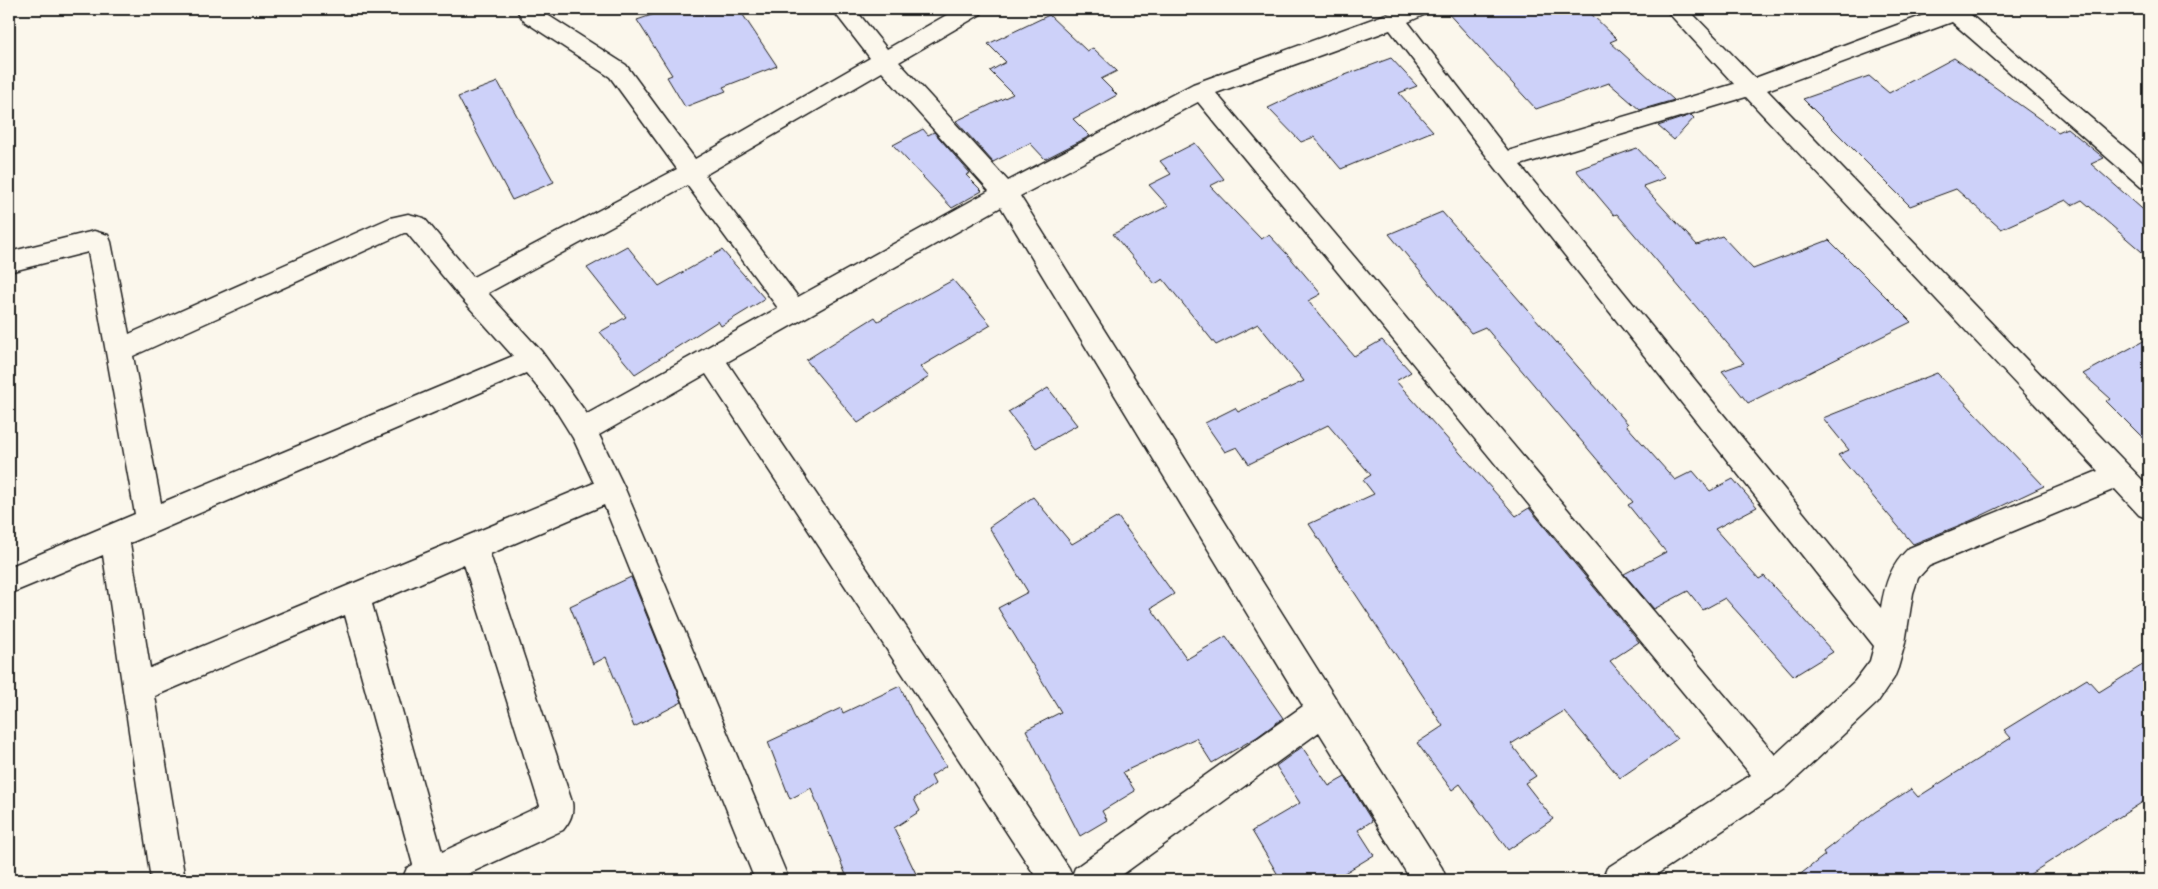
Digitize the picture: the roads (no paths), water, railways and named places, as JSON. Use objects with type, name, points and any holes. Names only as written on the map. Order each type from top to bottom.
[{"type":"street","points":[[527,9],[532,16],[615,68],[691,172],[704,193],[795,312]]},
{"type":"street","points":[[843,9],[885,61],[1005,193],[1323,710],[1430,880]]},
{"type":"street","points":[[470,291],[691,172],[974,9]]},
{"type":"street","points":[[583,430],[1005,193],[1201,90],[1394,20],[1418,9]]},
{"type":"street","points":[[1676,9],[2149,506]]},
{"type":"street","points":[[1503,161],[1750,88],[1957,10],[2149,181]]},
{"type":"street","points":[[1394,20],[1503,161],[1890,643]]},
{"type":"street","points":[[1201,90],[1774,778]]},
{"type":"street","points":[[119,350],[404,223],[412,223],[532,359],[562,398],[583,430],[610,489],[772,880]]},
{"type":"street","points":[[9,262],[94,241],[99,242],[150,521]]},
{"type":"street","points":[[710,358],[1056,880]]},
{"type":"street","points":[[9,581],[532,359]]},
{"type":"street","points":[[1619,880],[1774,778],[1866,692],[1883,668],[1890,643],[1898,592],[1906,570],[1919,557],[2119,474]]},
{"type":"street","points":[[138,688],[610,489]]},
{"type":"street","points":[[114,538],[168,880]]},
{"type":"street","points":[[355,596],[426,877],[551,818],[556,811],[553,792],[473,547]]},
{"type":"street","points":[[1087,880],[1323,710]]}]
